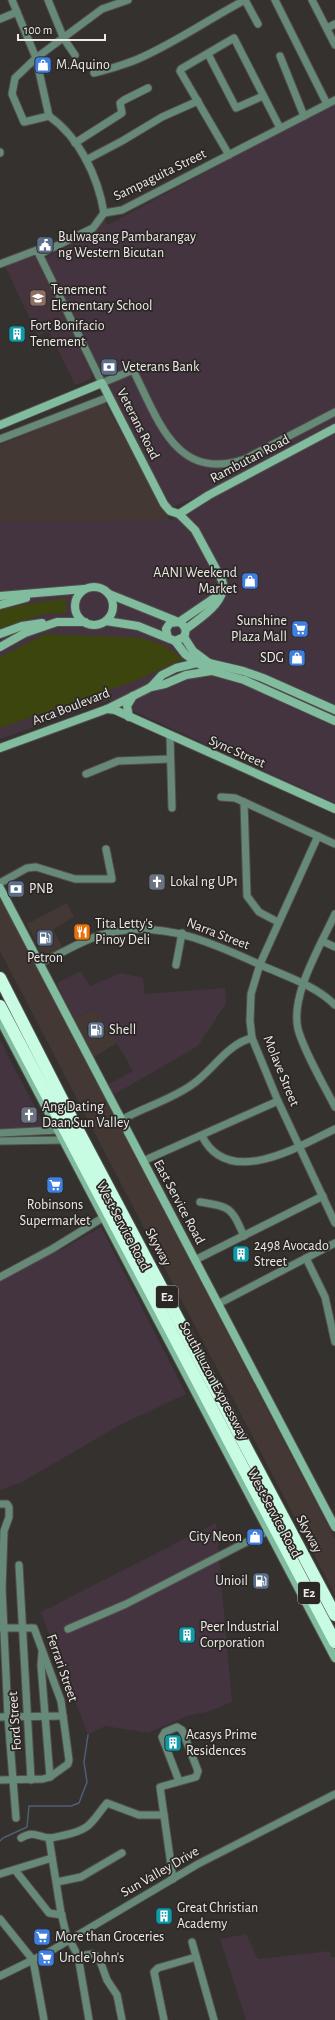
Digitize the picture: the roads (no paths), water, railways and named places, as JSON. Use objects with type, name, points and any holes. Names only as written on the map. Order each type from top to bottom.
[{"type":"highway","name":"South Luzon Expressway","points":[[0,974],[335,1608]]},
{"type":"highway","name":"Skyway","points":[[0,978],[71,1117],[335,1615]]},
{"type":"highway","name":"Skyway","points":[[0,999],[335,1634]]},
{"type":"highway","name":"South Luzon Expressway","points":[[0,1006],[335,1642]]},
{"type":"main road","name":"Veterans Road","points":[[102,383],[164,504],[170,511],[179,514],[195,530],[222,580],[224,585],[221,593]]},
{"type":"main road","points":[[0,425],[102,383]]},
{"type":"main road","name":"Rambutan Road","points":[[179,514],[209,495],[335,428]]},
{"type":"main road","points":[[0,596],[42,594],[97,587],[109,594],[177,621]]},
{"type":"main road","points":[[84,589],[77,598],[75,607],[78,616],[85,622]]},
{"type":"main road","points":[[221,593],[217,602],[209,611],[185,633],[172,639],[166,632],[167,626],[221,593]]},
{"type":"main road","points":[[0,605],[42,594]]},
{"type":"main road","points":[[0,634],[22,626],[57,622],[85,622],[95,624],[106,621],[111,615],[113,607],[109,594]]},
{"type":"main road","name":"Arca Boulevard","points":[[106,621],[138,626],[172,639],[185,654],[197,664]]},
{"type":"main road","name":"Arca Boulevard","points":[[177,621],[185,633],[193,651],[210,667],[244,680],[335,721]]},
{"type":"main road","points":[[0,647],[25,633],[57,622]]},
{"type":"main road","name":"Arca Boulevard","points":[[151,687],[162,675],[176,668],[197,664],[263,678],[335,710]]},
{"type":"main road","name":"Arca Boulevard","points":[[0,748],[107,709],[151,687],[165,684],[210,667]]},
{"type":"main road","points":[[129,717],[127,706],[133,696]]},
{"type":"main road","name":"Sync Street","points":[[107,709],[115,710],[335,809]]},
{"type":"main road","name":"East Service Road","points":[[0,888],[334,1522]]},
{"type":"main road","name":"West Service Road","points":[[0,1020],[335,1658]]},
{"type":"street","points":[[12,0],[36,58],[49,116],[60,123],[86,160],[101,195],[104,213]]},
{"type":"street","points":[[48,0],[64,39],[75,55]]},
{"type":"street","points":[[49,116],[24,122],[12,94],[15,78],[36,58],[64,39],[102,9],[128,0]]},
{"type":"street","points":[[94,73],[138,59],[177,39],[211,18],[245,0],[258,24]]},
{"type":"street","points":[[275,0],[327,104]]},
{"type":"street","points":[[313,0],[335,44]]},
{"type":"street","points":[[0,19],[17,12]]},
{"type":"street","points":[[326,28],[335,24]]},
{"type":"street","points":[[229,155],[181,72],[181,69],[234,38],[280,128]]},
{"type":"street","points":[[208,54],[236,108],[263,96]]},
{"type":"street","points":[[280,56],[304,116]]},
{"type":"street","points":[[75,143],[122,113],[120,103],[148,88]]},
{"type":"street","name":"Sampaguita Street","points":[[0,264],[33,250],[37,250],[40,254],[93,228],[104,213],[122,210],[335,100]]},
{"type":"street","points":[[86,160],[162,117],[198,101]]},
{"type":"street","name":"Veterans Road","points":[[40,254],[102,383],[133,370],[168,438],[181,452],[202,463],[223,465],[245,459],[335,412]]},
{"type":"street","points":[[0,439],[109,397]]},
{"type":"street","points":[[170,736],[172,808]]},
{"type":"street","points":[[86,774],[118,761],[170,759]]},
{"type":"street","points":[[222,797],[244,802],[335,844]]},
{"type":"street","points":[[244,802],[245,888],[247,896],[259,912],[278,922]]},
{"type":"street","name":"Molave Street","points":[[318,836],[260,964],[251,994],[250,1021],[252,1038],[278,1101],[335,1222]]},
{"type":"street","points":[[0,883],[27,868],[36,867],[75,878],[112,879],[106,849]]},
{"type":"street","points":[[335,914],[303,984],[298,999],[297,1011],[298,1029],[335,1107]]},
{"type":"street","name":"Narra Street","points":[[40,963],[111,932],[146,929],[182,933],[198,938],[260,964],[303,984],[320,992],[335,1005]]},
{"type":"street","points":[[176,965],[182,933]]},
{"type":"street","points":[[322,941],[335,947]]},
{"type":"street","points":[[121,1120],[192,1085],[232,1047],[243,1040],[252,1038]]},
{"type":"street","points":[[143,1161],[278,1101]]},
{"type":"street","points":[[202,1136],[212,1152],[221,1157],[240,1161],[268,1159],[335,1129]]},
{"type":"street","points":[[0,1140],[58,1130]]},
{"type":"street","points":[[0,1133],[63,1140]]},
{"type":"street","points":[[195,1260],[323,1196]]},
{"type":"street","points":[[200,1202],[226,1207],[233,1212],[244,1236]]},
{"type":"street","points":[[0,1277],[104,1217]]},
{"type":"street","points":[[218,1304],[335,1242]]},
{"type":"street","points":[[306,1258],[325,1297],[335,1342]]},
{"type":"street","points":[[2,1504],[9,1507],[9,1517],[4,1531],[2,1589],[4,1717],[13,1780],[16,1818]]},
{"type":"street","points":[[68,1628],[126,1604],[268,1531]]},
{"type":"street","name":"Ford Street","points":[[19,1565],[31,1780]]},
{"type":"street","points":[[2,1628],[22,1628]]},
{"type":"street","name":"Ferrari Street","points":[[0,1780],[31,1780],[50,1777],[69,1763],[61,1702],[34,1628],[22,1628]]},
{"type":"street","points":[[43,1652],[41,1665],[50,1777]]},
{"type":"street","points":[[4,1717],[63,1716]]},
{"type":"street","points":[[173,1878],[160,1787],[196,1777],[198,1771],[182,1730],[177,1727],[165,1732],[162,1737],[178,1781]]},
{"type":"street","name":"Sun Valley Drive","points":[[0,1976],[70,1940],[173,1878],[335,1794]]},
{"type":"street","points":[[21,1838],[28,1834],[42,1835],[49,1838],[77,1832],[94,1822],[107,1803],[133,1814],[164,1815]]},
{"type":"street","points":[[49,1838],[62,1915],[66,1933],[78,1956],[89,2020]]},
{"type":"street","points":[[57,1882],[81,1877],[122,1853]]},
{"type":"street","points":[[0,1874],[52,1858]]},
{"type":"street","points":[[15,1870],[49,1913],[62,1915]]},
{"type":"street","points":[[1,1923],[33,1960],[44,2020]]},
{"type":"street","points":[[192,1942],[214,2020]]},
{"type":"street","points":[[78,1956],[93,1954],[97,1956],[107,1980],[117,1995],[122,2020]]},
{"type":"street","points":[[164,2020],[154,1972],[158,1968],[196,1957]]},
{"type":"waterway","points":[[0,1841],[3,1838],[27,1827],[29,1806],[71,1806],[79,1803],[87,1782],[84,1762],[88,1735]]},
{"type":"place","name":"M.Aquino","points":[[43,65]]},
{"type":"place","name":"Bulwagang Pambarangay ng Western Bicutan","points":[[45,245]]},
{"type":"place","name":"Tenement Elementary School","points":[[38,298]]},
{"type":"place","name":"Fort Bonifacio Tenement","points":[[17,334]]},
{"type":"place","name":"Veterans Bank","points":[[109,367]]},
{"type":"place","name":"AANI Weekend Market","points":[[250,581]]},
{"type":"place","name":"Sunshine Plaza Mall","points":[[300,629]]},
{"type":"place","name":"SDG","points":[[297,658]]},
{"type":"place","name":"Lokal ng UP1","points":[[157,882]]},
{"type":"place","name":"PNB","points":[[16,889]]},
{"type":"place","name":"Tita Letty's Pinoy Deli","points":[[82,932]]},
{"type":"place","name":"Petron","points":[[45,938]]},
{"type":"place","name":"Shell","points":[[96,1030]]},
{"type":"place","name":"Ang Dating Daan Sun Valley","points":[[29,1115]]},
{"type":"place","name":"Robinsons Supermarket","points":[[55,1185]]},
{"type":"place","name":"2498 Avocado Street","points":[[241,1254]]},
{"type":"place","name":"City Neon","points":[[255,1537]]},
{"type":"place","name":"Unioil","points":[[261,1581]]},
{"type":"place","name":"Peer Industrial Corporation","points":[[187,1635]]},
{"type":"place","name":"Acasys Prime Residences","points":[[173,1743]]},
{"type":"place","name":"Great Christian Academy","points":[[164,1916]]},
{"type":"place","name":"More than Groceries","points":[[42,1937]]},
{"type":"place","name":"Uncle John's","points":[[46,1958]]}]
